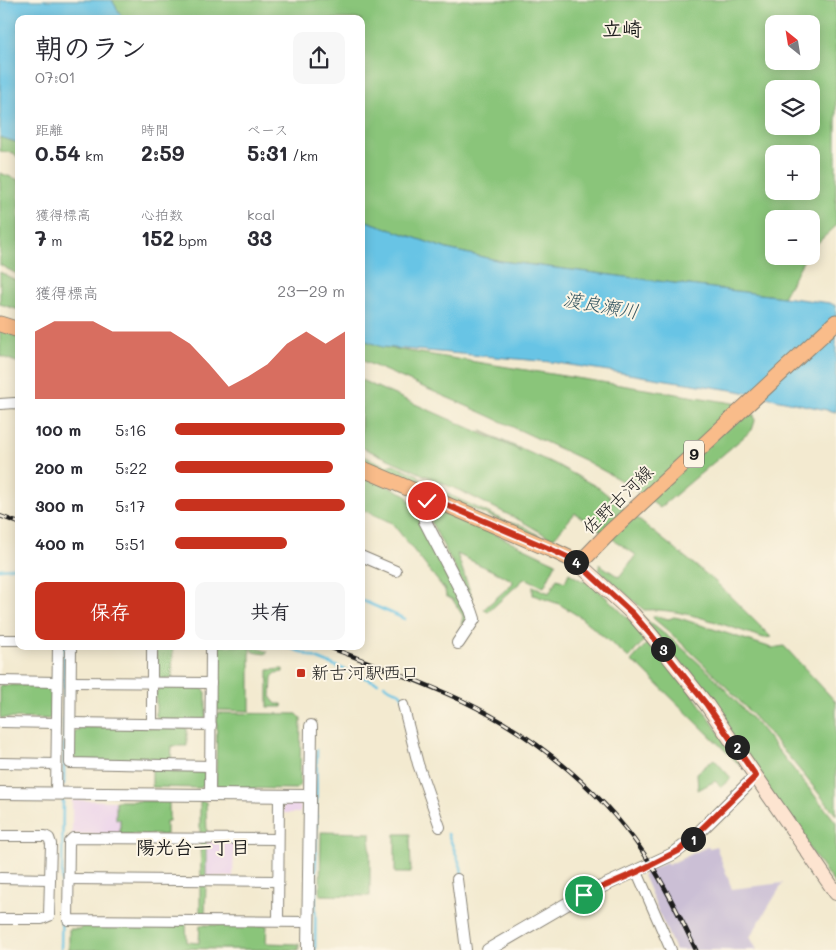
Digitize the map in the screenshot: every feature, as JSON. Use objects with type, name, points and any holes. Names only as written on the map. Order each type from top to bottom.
[{"type":"main road","name":"佐野古河線","points":[[583,560],[609,532],[836,322]]},
{"type":"main road","points":[[0,324],[15,329]]},
{"type":"main road","points":[[365,470],[569,558],[583,560],[652,636],[707,705],[836,893]]},
{"type":"street","points":[[0,404],[15,403]]},
{"type":"street","points":[[428,497],[424,514],[425,521],[474,619],[458,643]]},
{"type":"street","points":[[365,558],[396,571]]},
{"type":"street","points":[[0,640],[15,640]]},
{"type":"street","points":[[56,793],[58,650]]},
{"type":"street","points":[[72,650],[70,763],[210,766]]},
{"type":"street","points":[[152,650],[152,724]]},
{"type":"street","points":[[210,795],[212,650]]},
{"type":"street","points":[[0,681],[57,682]]},
{"type":"street","points":[[71,682],[211,683]]},
{"type":"street","points":[[403,705],[418,764],[440,827]]},
{"type":"street","points":[[0,722],[57,723]]},
{"type":"street","points":[[71,723],[211,724]]},
{"type":"street","points":[[308,950],[311,726]]},
{"type":"street","points":[[0,763],[56,764]]},
{"type":"street","points":[[488,950],[577,898],[637,872],[680,850],[756,776]]},
{"type":"street","points":[[0,792],[310,796]]},
{"type":"street","points":[[278,921],[279,796]]},
{"type":"street","points":[[0,836],[45,836],[49,838],[51,844],[50,913],[48,918],[0,919]]},
{"type":"street","points":[[278,839],[73,838],[69,842],[68,920],[309,922]]},
{"type":"street","points":[[637,872],[671,950]]},
{"type":"street","points":[[0,878],[49,879]]},
{"type":"street","points":[[69,879],[278,880]]},
{"type":"street","points":[[457,879],[466,950]]},
{"type":"shaded area","points":[[72,800],[116,801],[116,819],[120,819],[120,834],[72,834]]},
{"type":"shaded area","points":[[287,803],[297,803],[301,807],[300,813],[283,813],[283,806]]},
{"type":"shaded area","points":[[206,842],[234,843],[233,877],[206,876]]},
{"type":"shaded area","points":[[716,846],[732,889],[783,883],[750,937],[757,950],[675,950],[643,875],[666,863],[668,865],[707,847]]},
{"type":"green space","points":[[112,0],[836,0],[836,226],[820,241],[820,210],[765,210],[765,265],[801,265],[783,297],[501,261],[447,249],[365,220],[365,15],[121,15]]},
{"type":"green space","points":[[0,137],[15,142],[15,154],[0,151]]},
{"type":"green space","points":[[0,173],[15,179],[15,273],[0,265]]},
{"type":"green space","points":[[0,272],[15,280],[15,309],[0,304]]},
{"type":"green space","points":[[0,329],[15,334],[15,362],[0,356]]},
{"type":"green space","points":[[365,341],[382,347],[733,403],[754,415],[755,421],[752,430],[660,508],[629,485],[584,460],[365,362]]},
{"type":"green space","points":[[365,382],[557,465],[599,488],[716,582],[771,637],[764,638],[690,615],[659,610],[644,610],[600,571],[599,564],[619,577],[636,555],[575,513],[554,538],[465,493],[365,449]]},
{"type":"green space","points":[[365,457],[387,466],[393,464],[418,475],[422,482],[508,522],[524,526],[543,538],[365,465]]},
{"type":"green space","points":[[365,477],[405,494],[467,612],[466,620],[461,626],[463,616],[453,600],[446,596],[445,590],[392,523],[365,511]]},
{"type":"green space","points":[[442,510],[556,563],[544,587],[525,578],[488,612],[484,609],[513,583],[512,580],[457,554],[472,597],[471,599],[431,522],[434,514]]},
{"type":"green space","points":[[569,573],[584,582],[586,580],[647,637],[629,658],[580,617],[559,604],[533,595],[533,586],[549,593],[557,579],[565,582]]},
{"type":"green space","points":[[654,616],[669,619],[679,618],[772,648],[784,646],[836,702],[836,815],[749,712],[703,663],[653,618]]},
{"type":"green space","points":[[644,618],[681,647],[713,676],[757,724],[836,822],[836,886]]},
{"type":"green space","points":[[650,640],[682,679],[745,770],[640,667],[631,661]]},
{"type":"green space","points":[[156,650],[173,650],[172,679],[161,679],[156,674]]},
{"type":"green space","points":[[217,650],[250,650],[250,711],[217,710]]},
{"type":"green space","points":[[253,650],[268,652],[265,654],[253,652]]},
{"type":"green space","points":[[283,669],[283,672],[276,673],[272,677],[271,698],[276,704],[282,704],[283,707],[268,707],[268,670]]},
{"type":"green space","points":[[0,685],[49,685],[53,690],[53,715],[49,719],[0,718]]},
{"type":"green space","points":[[162,687],[201,687],[206,692],[206,717],[201,721],[160,721],[156,716],[156,692]]},
{"type":"green space","points":[[217,713],[297,714],[301,718],[300,785],[296,789],[220,788],[216,784]]},
{"type":"green space","points":[[80,727],[187,728],[187,746],[172,746],[171,762],[78,761],[73,756],[74,733]]},
{"type":"green space","points":[[714,759],[731,778],[721,787],[715,781],[698,790],[697,773]]},
{"type":"green space","points":[[152,769],[200,770],[205,773],[205,784],[201,788],[152,787]]},
{"type":"green space","points":[[116,801],[169,801],[169,821],[166,821],[166,835],[120,834],[120,819],[116,819]]},
{"type":"green space","points":[[200,801],[206,802],[207,835],[200,835]]},
{"type":"green space","points":[[321,832],[370,833],[370,896],[320,895]]},
{"type":"green space","points":[[395,834],[410,834],[411,873],[395,873]]},
{"type":"green space","points":[[200,842],[206,842],[206,876],[201,876]]},
{"type":"green space","points":[[200,884],[206,884],[205,917],[200,917]]},
{"type":"green space","points":[[82,924],[186,924],[187,942],[199,943],[200,925],[267,925],[266,943],[299,944],[299,950],[145,948],[145,950],[69,950],[69,929],[81,929]]},
{"type":"water","points":[[0,0],[112,0],[121,15],[15,15],[15,142],[0,137]]},
{"type":"water","name":"渡良瀬川","points":[[365,220],[447,249],[501,261],[830,303],[836,306],[836,412],[738,391],[551,362],[382,347],[365,341]]},
{"type":"waterway","points":[[0,569],[15,567]]},
{"type":"waterway","points":[[365,602],[405,619]]},
{"type":"waterway","points":[[64,650],[64,784]]},
{"type":"waterway","points":[[296,650],[378,683]]},
{"type":"waterway","points":[[384,685],[400,693],[407,703]]},
{"type":"waterway","points":[[315,950],[317,750]]},
{"type":"waterway","points":[[61,950],[63,801]]},
{"type":"waterway","points":[[448,834],[461,867],[472,950]]},
{"type":"railway","points":[[0,516],[15,522]]},
{"type":"railway","points":[[336,650],[463,701],[518,732],[569,770],[593,792],[634,840],[664,886],[696,950]]},
{"type":"place","name":"新古河駅西口","points":[[301,673]]},
{"type":"district","name":"立崎","points":[[622,29]]},
{"type":"district","name":"陽光台一丁目","points":[[193,847]]},
{"type":"route","points":[[427,501],[428,497],[552,550],[579,564],[633,614],[652,636],[707,705],[756,776],[680,850],[637,872],[584,895]]}]
